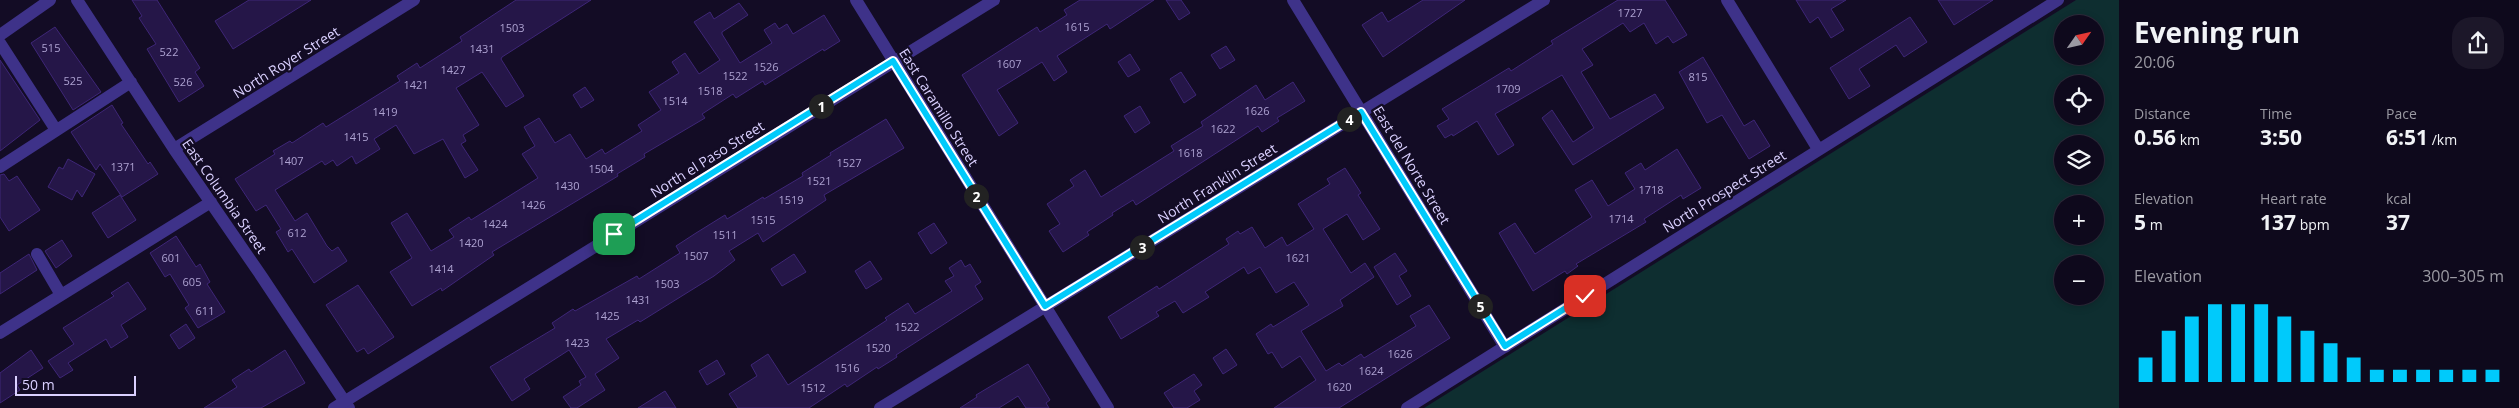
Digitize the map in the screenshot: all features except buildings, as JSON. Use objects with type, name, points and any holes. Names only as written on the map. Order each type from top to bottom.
[{"type":"street","points":[[0,35],[50,0]]},
{"type":"street","name":"East Columbia Street","points":[[77,0],[343,406]]},
{"type":"street","name":"North Royer Street","points":[[174,149],[414,0]]},
{"type":"street","name":"East Caramillo Street","points":[[856,0],[1108,408]]},
{"type":"street","name":"North el Paso Street","points":[[343,406],[893,61],[994,0]]},
{"type":"street","name":"East del Norte Street","points":[[1292,0],[1505,346]]},
{"type":"street","name":"North Franklin Street","points":[[880,408],[1544,0]]},
{"type":"street","points":[[1727,0],[1818,149]]},
{"type":"street","name":"North Prospect Street","points":[[1407,408],[2058,0]]},
{"type":"street","points":[[0,43],[56,130]]},
{"type":"street","points":[[0,167],[131,82]]},
{"type":"street","points":[[0,333],[211,202]]},
{"type":"street","points":[[37,254],[61,295]]},
{"type":"green space","points":[[2076,0],[2119,0],[2119,408],[1424,408]]},
{"type":"route","points":[[614,234],[893,61],[1045,306],[1361,112],[1505,346],[1585,296]]}]
